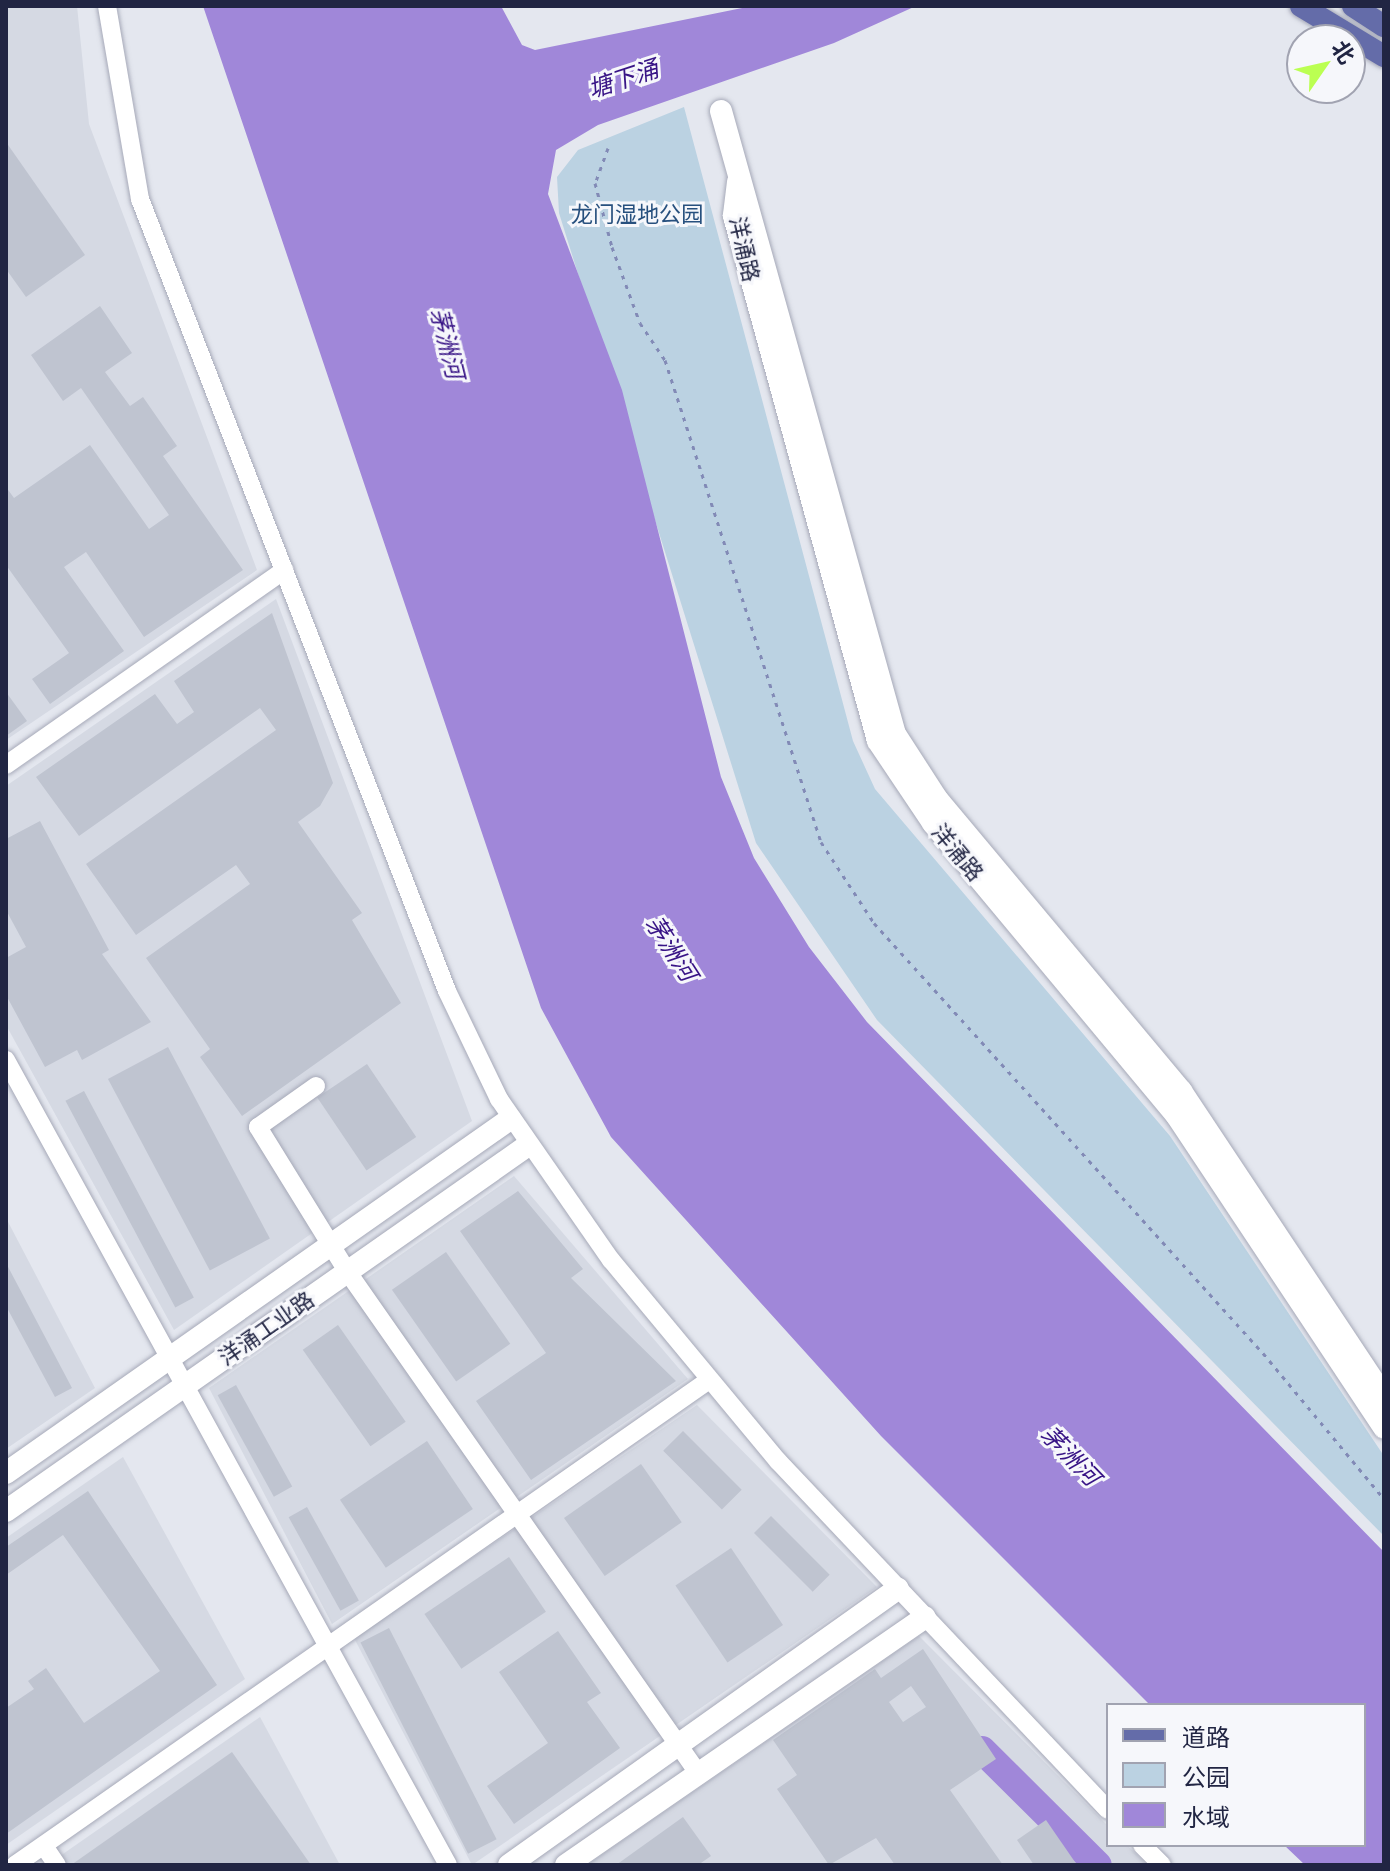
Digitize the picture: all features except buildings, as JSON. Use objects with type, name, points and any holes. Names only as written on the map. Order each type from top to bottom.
[{"type":"main road","points":[[1301,6],[1384,56]]},
{"type":"main road","points":[[1353,6],[1384,26]]},
{"type":"street","points":[[107,6],[140,199],[447,991],[510,1119],[527,1146],[709,1380],[898,1589],[1106,1808]]},
{"type":"street","name":"洋涌路","points":[[721,111],[738,182],[753,210],[895,734],[937,799],[1181,1091],[1384,1396]]},
{"type":"street","name":"洋涌路","points":[[738,182],[734,216],[878,741],[933,823],[1177,1116],[1384,1427]]},
{"type":"street","points":[[6,765],[284,570]]},
{"type":"street","points":[[6,1060],[448,1865]]},
{"type":"street","points":[[316,1086],[258,1127],[347,1271],[698,1773]]},
{"type":"street","name":"洋涌工业路","points":[[6,1473],[510,1119]]},
{"type":"street","name":"洋涌工业路","points":[[6,1511],[527,1146]]},
{"type":"street","points":[[15,1865],[327,1644],[709,1380]]},
{"type":"street","points":[[509,1865],[898,1589]]},
{"type":"street","points":[[566,1865],[925,1617]]},
{"type":"street","points":[[44,1846],[57,1865]]},
{"type":"street","points":[[1144,1847],[1162,1865]]},
{"type":"path","points":[[608,148],[595,183],[612,247],[640,323],[665,360],[821,842],[874,923],[1263,1353],[1384,1499]]},
{"type":"shaded area","points":[[6,6],[77,6],[89,124],[257,570],[6,740]]},
{"type":"shaded area","points":[[276,599],[472,1121],[174,1330],[6,1025],[6,786]]},
{"type":"shaded area","points":[[514,1176],[688,1379],[332,1624],[209,1388]]},
{"type":"shaded area","points":[[6,1218],[95,1388],[6,1449]]},
{"type":"shaded area","points":[[697,1405],[877,1587],[472,1865],[354,1638]]},
{"type":"shaded area","points":[[123,1457],[245,1679],[6,1845],[6,1538]]},
{"type":"shaded area","points":[[919,1636],[1106,1824],[1106,1847],[1129,1847],[1147,1865],[587,1865]]},
{"type":"shaded area","points":[[260,1717],[340,1865],[66,1865],[60,1856]]},
{"type":"green space","name":"龙门湿地公园","points":[[684,107],[853,741],[875,789],[1170,1136],[1384,1456],[1384,1536],[877,1020],[756,843],[559,213],[557,177],[578,150]]},
{"type":"water","points":[[203,6],[501,6],[522,45],[535,50],[752,6],[916,6],[834,43],[598,125],[556,150],[548,194],[622,390],[721,777],[754,858],[809,947],[867,1022],[1384,1552],[1384,1865],[1305,1865],[1286,1847],[1366,1847],[1366,1703],[1148,1703],[881,1436],[611,1137],[541,1008]]},
{"type":"waterway","points":[[982,1750],[1098,1865]]},
{"type":"water label","name":"塘下涌","points":[[623,78]]},
{"type":"water label","name":"茅洲河","points":[[448,343]]},
{"type":"water label","name":"茅洲河","points":[[672,948]]},
{"type":"water label","name":"茅洲河","points":[[1071,1455]]}]
